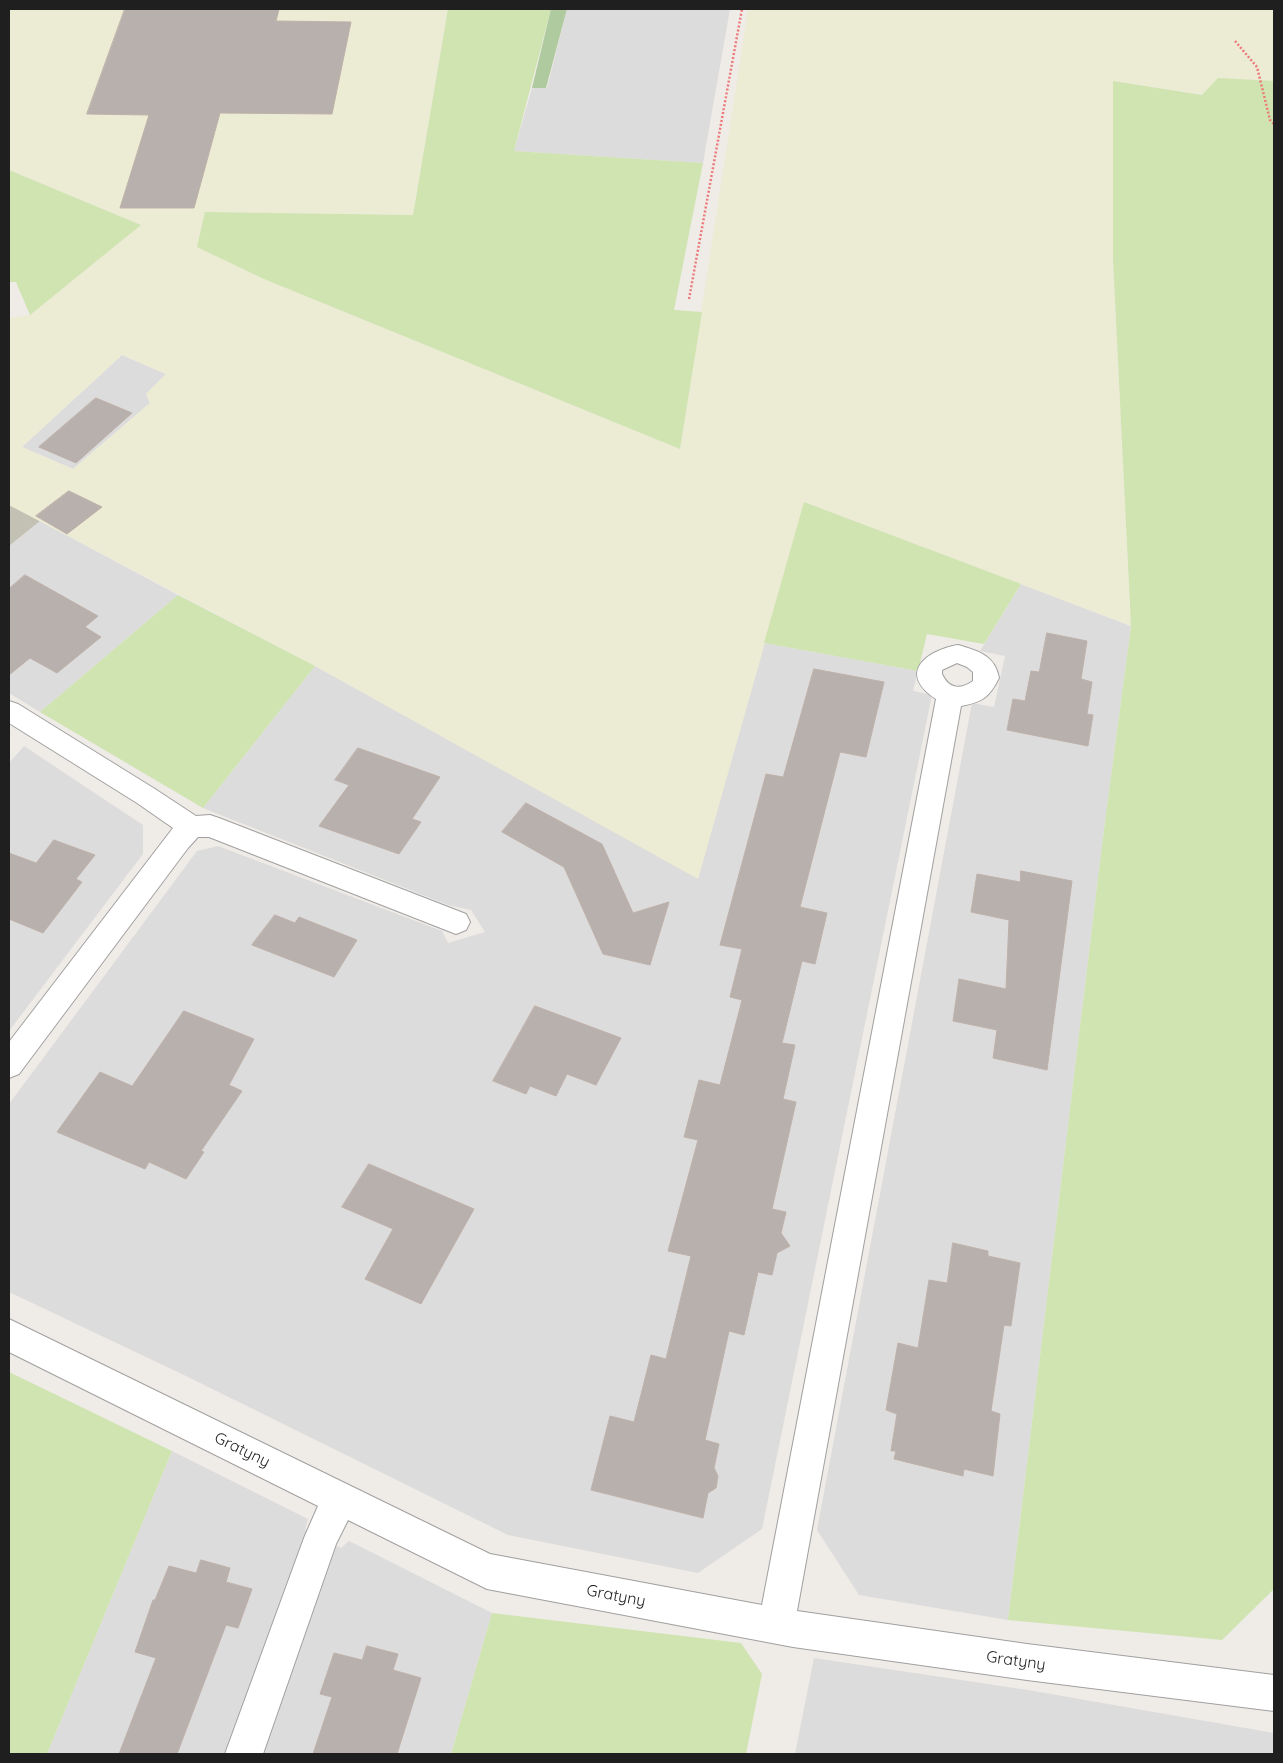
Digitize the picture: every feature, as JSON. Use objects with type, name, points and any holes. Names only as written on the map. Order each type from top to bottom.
[{"type":"street","points":[[776,1626],[950,695]]},
{"type":"street","points":[[9,711],[146,796],[191,827],[210,826],[456,922]]},
{"type":"street","points":[[9,1065],[178,840],[191,827]]},
{"type":"street","name":"Gratyny","points":[[9,1335],[487,1571],[776,1626],[1027,1662],[1274,1693]]},
{"type":"street","points":[[244,1754],[321,1538],[340,1499]]},
{"type":"path","points":[[689,299],[742,9]]},
{"type":"path","points":[[1236,42],[1257,67],[1270,120],[1274,124]]},
{"type":"shaded area","points":[[567,9],[730,9],[703,163],[514,151],[532,88],[547,88]]},
{"type":"shaded area","points":[[122,355],[166,374],[146,394],[150,403],[73,469],[22,447]]},
{"type":"shaded area","points":[[9,505],[40,521],[9,546]]},
{"type":"shaded area","points":[[40,521],[178,595],[40,712],[9,693],[9,546]]},
{"type":"shaded area","points":[[1021,584],[1131,626],[1104,829],[1008,1620],[859,1595],[817,1530],[972,703],[994,707],[1005,656],[980,651]]},
{"type":"shaded area","points":[[764,643],[918,671],[913,691],[932,695],[762,1529],[698,1573],[508,1535],[184,1375],[9,1292],[9,1104],[197,851],[218,846],[442,931],[448,943],[485,932],[471,910],[448,905],[203,808],[315,666],[698,878]]},
{"type":"shaded area","points":[[24,746],[143,825],[143,854],[9,1031],[9,763]]},
{"type":"shaded area","points":[[172,1451],[308,1519],[305,1530],[341,1548],[349,1541],[492,1613],[451,1754],[47,1754]]},
{"type":"shaded area","points":[[814,1658],[1028,1690],[1274,1733],[1274,1754],[795,1754]]},
{"type":"green space","points":[[9,9],[448,9],[413,215],[205,212],[264,279],[680,449],[748,9],[1274,9],[1274,81],[1255,81],[1203,95],[1113,81],[1113,259],[1131,626],[805,502],[698,879],[315,666],[9,505],[9,318],[30,315],[141,225],[9,170]],"holes":[[[122,355],[166,374],[146,394],[150,403],[73,469],[22,447]]]},
{"type":"green space","points":[[448,9],[551,9],[514,151],[703,163],[674,310],[702,312],[680,449],[264,279],[197,247],[205,212],[413,215]]},
{"type":"green space","points":[[551,9],[567,9],[546,88],[532,88]]},
{"type":"green space","points":[[1218,78],[1274,81],[1274,1589],[1222,1640],[1008,1620],[1104,829],[1131,626],[1113,259],[1113,81],[1202,95]]},
{"type":"green space","points":[[9,170],[141,225],[30,315],[16,282],[9,282]]},
{"type":"green space","points":[[804,502],[1021,584],[984,644],[927,634],[918,671],[764,643]]},
{"type":"green space","points":[[178,595],[315,666],[203,808],[40,712]]},
{"type":"green space","points":[[9,1372],[172,1451],[47,1754],[9,1754]]},
{"type":"green space","points":[[492,1613],[741,1643],[762,1674],[746,1754],[451,1754]]},
{"type":"building","points":[[125,9],[279,9],[276,21],[351,22],[332,114],[220,113],[194,208],[120,208],[149,115],[87,114]]},
{"type":"building","points":[[96,398],[132,413],[76,463],[39,447]]},
{"type":"building","points":[[69,491],[102,507],[67,534],[36,516]]},
{"type":"building","points":[[25,575],[98,616],[85,627],[101,637],[57,673],[30,658],[9,675],[9,589]]},
{"type":"building","points":[[1047,633],[1087,641],[1081,679],[1092,682],[1087,714],[1093,715],[1088,746],[1007,730],[1013,699],[1025,701],[1031,671],[1039,672]]},
{"type":"building","points":[[814,669],[884,682],[866,757],[840,752],[800,907],[827,913],[815,964],[802,961],[782,1043],[795,1045],[783,1099],[796,1102],[772,1209],[786,1212],[781,1233],[790,1246],[777,1253],[772,1275],[758,1272],[744,1335],[729,1331],[705,1440],[719,1444],[714,1468],[718,1476],[716,1488],[708,1493],[703,1518],[591,1490],[610,1416],[634,1422],[651,1355],[666,1359],[691,1256],[668,1251],[698,1140],[684,1137],[699,1080],[720,1085],[742,1000],[730,997],[742,949],[720,945],[766,774],[783,777]]},
{"type":"building","points":[[358,748],[440,777],[412,819],[421,822],[399,854],[319,826],[349,785],[335,780]]},
{"type":"building","points":[[526,803],[602,844],[633,913],[669,902],[650,965],[603,954],[564,867],[502,832]]},
{"type":"building","points":[[54,840],[95,855],[76,879],[82,882],[43,933],[9,919],[9,853],[36,863]]},
{"type":"building","points":[[1021,871],[1072,881],[1047,1070],[993,1058],[997,1030],[953,1021],[959,979],[1006,989],[1009,920],[971,912],[977,874],[1020,882]]},
{"type":"building","points":[[275,915],[295,923],[299,917],[357,940],[334,977],[252,945]]},
{"type":"building","points":[[535,1006],[621,1038],[596,1085],[567,1074],[556,1096],[530,1086],[526,1094],[493,1081]]},
{"type":"building","points":[[184,1011],[254,1039],[229,1085],[242,1091],[201,1151],[204,1152],[186,1179],[149,1162],[145,1169],[57,1132],[100,1072],[132,1086]]},
{"type":"building","points":[[369,1164],[474,1209],[421,1304],[365,1279],[393,1229],[342,1207]]},
{"type":"building","points":[[953,1243],[988,1251],[988,1256],[1020,1263],[1011,1326],[1004,1325],[991,1411],[1000,1414],[993,1476],[964,1469],[963,1476],[894,1459],[896,1451],[891,1451],[897,1414],[886,1410],[898,1343],[918,1348],[929,1280],[947,1283]]},
{"type":"building","points":[[201,1560],[230,1568],[226,1582],[252,1589],[238,1628],[226,1625],[177,1754],[119,1754],[156,1658],[135,1652],[153,1600],[155,1600],[169,1566],[196,1573]]},
{"type":"building","points":[[367,1646],[398,1654],[393,1670],[421,1678],[397,1754],[313,1754],[332,1697],[320,1694],[334,1653],[362,1660]]}]
